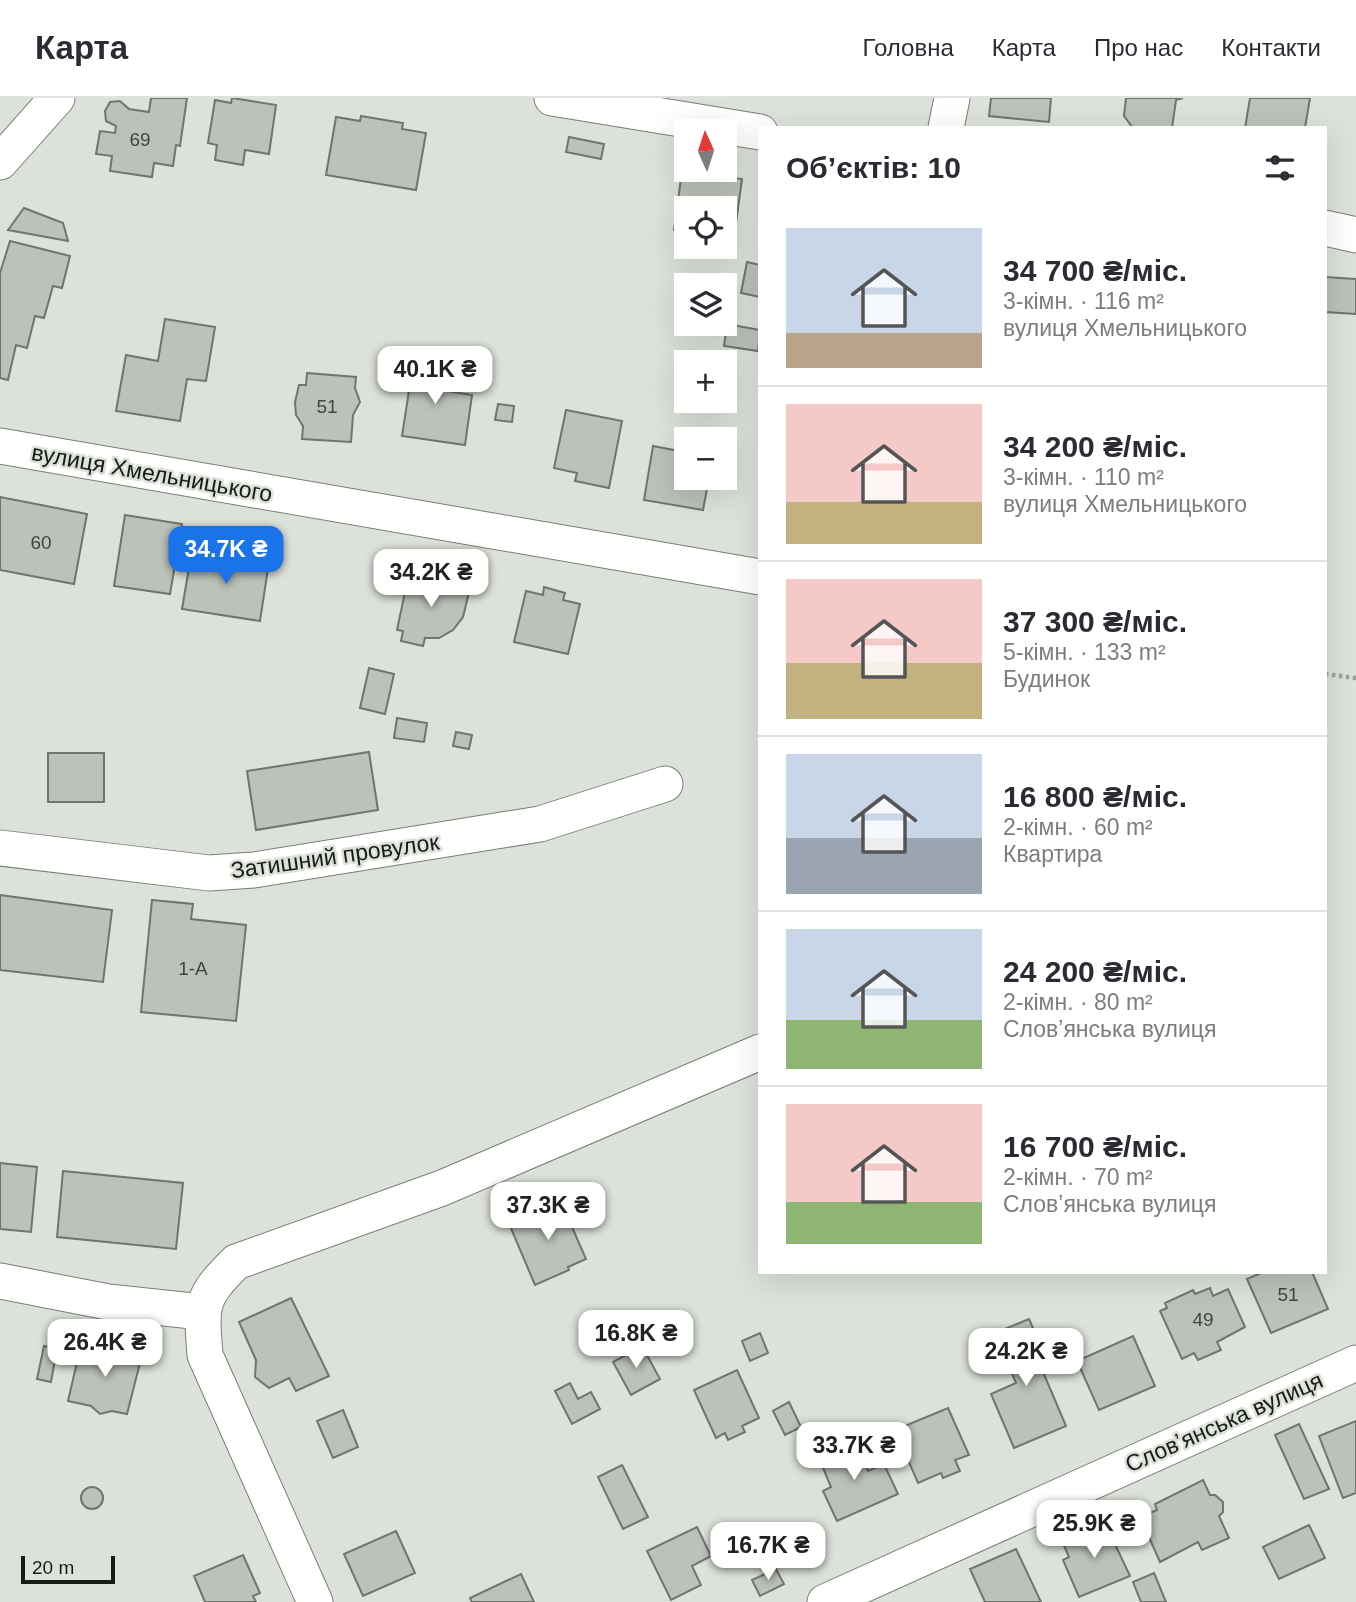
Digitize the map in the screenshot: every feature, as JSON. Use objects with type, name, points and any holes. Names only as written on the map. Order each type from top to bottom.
[{"type":"street","points":[[0,162],[57,98]]},
{"type":"street","points":[[552,98],[758,132]]},
{"type":"street","points":[[946,126],[951,98]]},
{"type":"street","points":[[1327,228],[1356,234]]},
{"type":"street","name":"вулиця Хмельницького","points":[[0,446],[758,577]]},
{"type":"street","name":"Затишний провулок","points":[[0,848],[209,873],[254,870],[540,824],[665,785]]},
{"type":"street","points":[[315,1602],[205,1354],[202,1312],[211,1288],[236,1262],[442,1188],[758,1053]]},
{"type":"street","points":[[0,1281],[108,1302],[202,1312]]},
{"type":"street","name":"Словʼянська вулиця","points":[[825,1602],[1356,1363]]},
{"type":"path","points":[[1327,674],[1356,678]]},
{"type":"building","points":[[151,98],[187,98],[180,146],[176,145],[173,166],[154,163],[152,177],[110,171],[112,156],[96,154],[100,131],[115,133],[116,126],[106,121],[105,111],[110,102],[120,101],[129,109],[149,112]]},
{"type":"building","points":[[232,98],[276,105],[269,154],[245,150],[243,165],[215,160],[217,145],[208,143],[215,100],[231,103]]},
{"type":"building","points":[[991,98],[1051,98],[1049,122],[989,116]]},
{"type":"building","points":[[1126,98],[1183,98],[1176,100],[1172,126],[1132,126],[1124,116]]},
{"type":"building","points":[[1250,98],[1310,98],[1305,126],[1245,126]]},
{"type":"building","points":[[361,116],[403,123],[402,129],[426,133],[416,190],[326,175],[336,117],[360,121]]},
{"type":"building","points":[[569,137],[604,144],[601,159],[566,152]]},
{"type":"building","points":[[737,178],[742,179],[737,216],[737,196],[679,196],[681,182],[737,182]]},
{"type":"building","points":[[24,208],[63,223],[68,241],[8,230]]},
{"type":"building","points":[[10,241],[70,256],[62,288],[53,286],[44,318],[35,316],[27,348],[16,345],[8,380],[0,378],[0,273]]},
{"type":"building","points":[[747,262],[758,265],[758,297],[741,293]]},
{"type":"building","points":[[1327,277],[1356,279],[1356,314],[1327,312]]},
{"type":"building","points":[[165,319],[215,327],[206,381],[187,379],[180,421],[116,411],[126,355],[158,361]]},
{"type":"building","points":[[737,326],[758,330],[758,351],[724,346],[725,336],[737,336]]},
{"type":"building","points":[[414,358],[446,362],[441,390],[472,395],[465,445],[402,436]]},
{"type":"building","points":[[307,373],[356,377],[355,388],[360,402],[353,415],[351,442],[302,439],[303,426],[296,415],[295,402],[299,385],[306,385]]},
{"type":"building","points":[[498,404],[514,406],[512,422],[495,420]]},
{"type":"building","points":[[566,410],[622,421],[609,488],[575,481],[577,473],[554,468]]},
{"type":"building","points":[[653,446],[674,450],[674,490],[707,490],[703,510],[644,500]]},
{"type":"building","points":[[0,497],[87,514],[74,584],[0,570]]},
{"type":"building","points":[[125,515],[182,524],[170,594],[114,586]]},
{"type":"building","points":[[192,550],[269,562],[260,621],[182,609]]},
{"type":"building","points":[[409,573],[470,588],[463,617],[453,630],[439,638],[425,638],[423,646],[401,641],[403,631],[397,630]]},
{"type":"building","points":[[544,587],[565,593],[563,600],[580,604],[568,654],[514,642],[526,591],[543,595]]},
{"type":"building","points":[[369,668],[394,674],[385,714],[360,708]]},
{"type":"building","points":[[397,718],[427,723],[424,742],[394,738]]},
{"type":"building","points":[[456,732],[472,735],[469,749],[453,746]]},
{"type":"building","points":[[369,752],[378,810],[256,830],[247,771]]},
{"type":"building","points":[[48,753],[104,753],[104,802],[48,802]]},
{"type":"building","points":[[0,895],[112,910],[103,982],[0,970]]},
{"type":"building","points":[[152,900],[193,904],[191,919],[246,925],[236,1021],[141,1012]]},
{"type":"building","points":[[0,1163],[37,1167],[31,1232],[0,1229]]},
{"type":"building","points":[[63,1171],[183,1183],[176,1249],[57,1237]]},
{"type":"building","points":[[558,1195],[586,1259],[535,1285],[510,1226],[541,1212],[538,1204]]},
{"type":"building","points":[[1258,1274],[1313,1274],[1328,1309],[1271,1333],[1247,1279]]},
{"type":"building","points":[[1210,1288],[1213,1296],[1228,1289],[1245,1327],[1217,1342],[1221,1350],[1198,1360],[1194,1353],[1182,1359],[1160,1311],[1167,1308],[1165,1303],[1193,1290],[1195,1294]]},
{"type":"building","points":[[291,1298],[329,1376],[296,1391],[289,1378],[269,1388],[255,1377],[256,1360],[239,1322]]},
{"type":"building","points":[[1029,1319],[1051,1369],[1043,1372],[1066,1426],[1014,1448],[991,1394],[1016,1383],[995,1333]]},
{"type":"building","points":[[760,1333],[768,1353],[750,1361],[742,1341]]},
{"type":"building","points":[[1133,1336],[1155,1386],[1099,1410],[1077,1361]]},
{"type":"building","points":[[81,1345],[112,1352],[126,1348],[141,1359],[127,1414],[112,1411],[100,1414],[91,1406],[68,1401]]},
{"type":"building","points":[[44,1346],[57,1349],[51,1382],[37,1379]]},
{"type":"building","points":[[642,1346],[660,1379],[631,1395],[613,1362]]},
{"type":"building","points":[[737,1370],[759,1418],[742,1426],[745,1432],[728,1440],[725,1433],[716,1438],[694,1390]]},
{"type":"building","points":[[570,1383],[578,1399],[591,1392],[600,1409],[572,1424],[555,1391]]},
{"type":"building","points":[[789,1402],[801,1427],[785,1435],[773,1411]]},
{"type":"building","points":[[948,1408],[969,1455],[955,1460],[960,1471],[943,1478],[941,1473],[918,1483],[895,1430]]},
{"type":"building","points":[[343,1410],[358,1447],[333,1458],[317,1421]]},
{"type":"building","points":[[1356,1421],[1356,1493],[1343,1498],[1319,1436]]},
{"type":"building","points":[[1299,1424],[1329,1489],[1304,1499],[1275,1435]]},
{"type":"building","points":[[854,1440],[868,1471],[884,1464],[898,1494],[837,1521],[823,1491],[831,1487],[818,1456]]},
{"type":"building","points":[[622,1465],[648,1517],[623,1529],[598,1477]]},
{"type":"building","points":[[1203,1480],[1210,1495],[1215,1495],[1223,1502],[1223,1512],[1219,1516],[1229,1538],[1202,1550],[1198,1542],[1160,1562],[1140,1517],[1157,1510],[1155,1504]]},
{"type":"building","points":[[88,1487],[96,1487],[103,1494],[103,1502],[96,1509],[88,1509],[81,1502],[81,1494]]},
{"type":"building","points":[[1105,1523],[1130,1576],[1079,1597],[1063,1560],[1069,1557],[1062,1541]]},
{"type":"building","points":[[1309,1525],[1325,1558],[1279,1579],[1263,1547]]},
{"type":"building","points":[[697,1527],[711,1556],[692,1566],[701,1585],[671,1600],[647,1551]]},
{"type":"building","points":[[396,1531],[415,1573],[363,1596],[344,1554]]},
{"type":"building","points":[[1016,1549],[1041,1602],[985,1602],[970,1569]]},
{"type":"building","points":[[243,1555],[260,1593],[253,1596],[256,1602],[205,1602],[194,1576]]},
{"type":"building","points":[[776,1569],[784,1584],[760,1596],[752,1580]]},
{"type":"building","points":[[1154,1573],[1166,1602],[1141,1602],[1133,1582]]},
{"type":"building","points":[[521,1574],[534,1602],[472,1602],[470,1598]]}]
